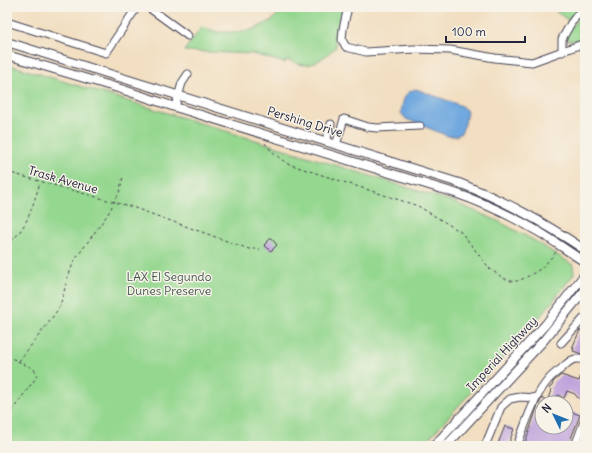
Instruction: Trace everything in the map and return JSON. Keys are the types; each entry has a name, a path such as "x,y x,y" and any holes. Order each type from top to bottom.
{"main road":[{"name":"Pershing Drive","path":"7,42 440,177 476,190 528,214 585,250"},
{"name":"Pershing Drive","path":"7,55 455,192 506,214 538,231 585,262"},
{"name":"Imperial Highway","path":"434,446 545,325 585,274"},
{"name":"Imperial Highway","path":"446,446 539,346 585,290"}],"lane":[{"path":"7,22 106,53 137,7"},
{"path":"148,7 188,36"},
{"path":"348,7 342,40 346,47 366,52 413,49 450,50 495,58 532,62 585,43"},
{"path":"562,52 562,39 571,23 583,7"},
{"path":"175,107 182,84 188,74"},
{"path":"336,145 344,119 368,127 377,128 420,126"},
{"path":"326,141 332,124"},
{"path":"561,343 585,317"},
{"path":"538,395 544,384 572,359 578,358 585,360"},
{"path":"485,446 501,407 510,399 520,397 534,398"},
{"path":"517,446 534,403"},
{"path":"575,446 585,420"}],"path":[{"path":"265,143 279,158 288,164 418,206 461,232 490,269 503,278 511,281 517,281 525,278 542,268 548,263 561,246"},
{"name":"Trask Avenue","path":"7,172 132,207 249,249 260,249"},
{"path":"19,361 60,306 74,261 108,214 114,203 123,177"},
{"path":"7,244 17,236 27,221 40,182"},
{"path":"7,356 34,369 37,374 36,378 7,418"}],"green space":[{"path":"285,7 343,7 335,37 336,47 326,56 309,65 286,60 285,63 253,54 184,51 202,27 218,32 252,30 271,21"},
{"path":"550,7 579,7 569,21"},
{"path":"585,9 585,38 569,40 564,37"},
{"name":"LAX El Segundo Dunes Preserve","path":"7,64 454,202 498,221 535,241 573,265 574,274 545,311 422,446 7,446"}],"water":[{"path":"416,89 462,106 467,111 465,124 461,133 456,136 448,136 406,119 401,113 403,101 410,91"}],"building":[{"path":"271,238 277,245 271,251 264,245"},
{"path":"580,330 585,332 585,352 583,351 582,354 573,351 574,348 572,348"},
{"path":"584,365 585,402 580,400 581,399 575,394 567,391 565,395 549,395 551,390 549,388 561,375 579,381"},
{"path":"574,413 580,415 574,430"},
{"path":"534,417 534,435 572,435 568,446 524,446"},
{"path":"505,426 514,429 508,446 497,446"}]}
